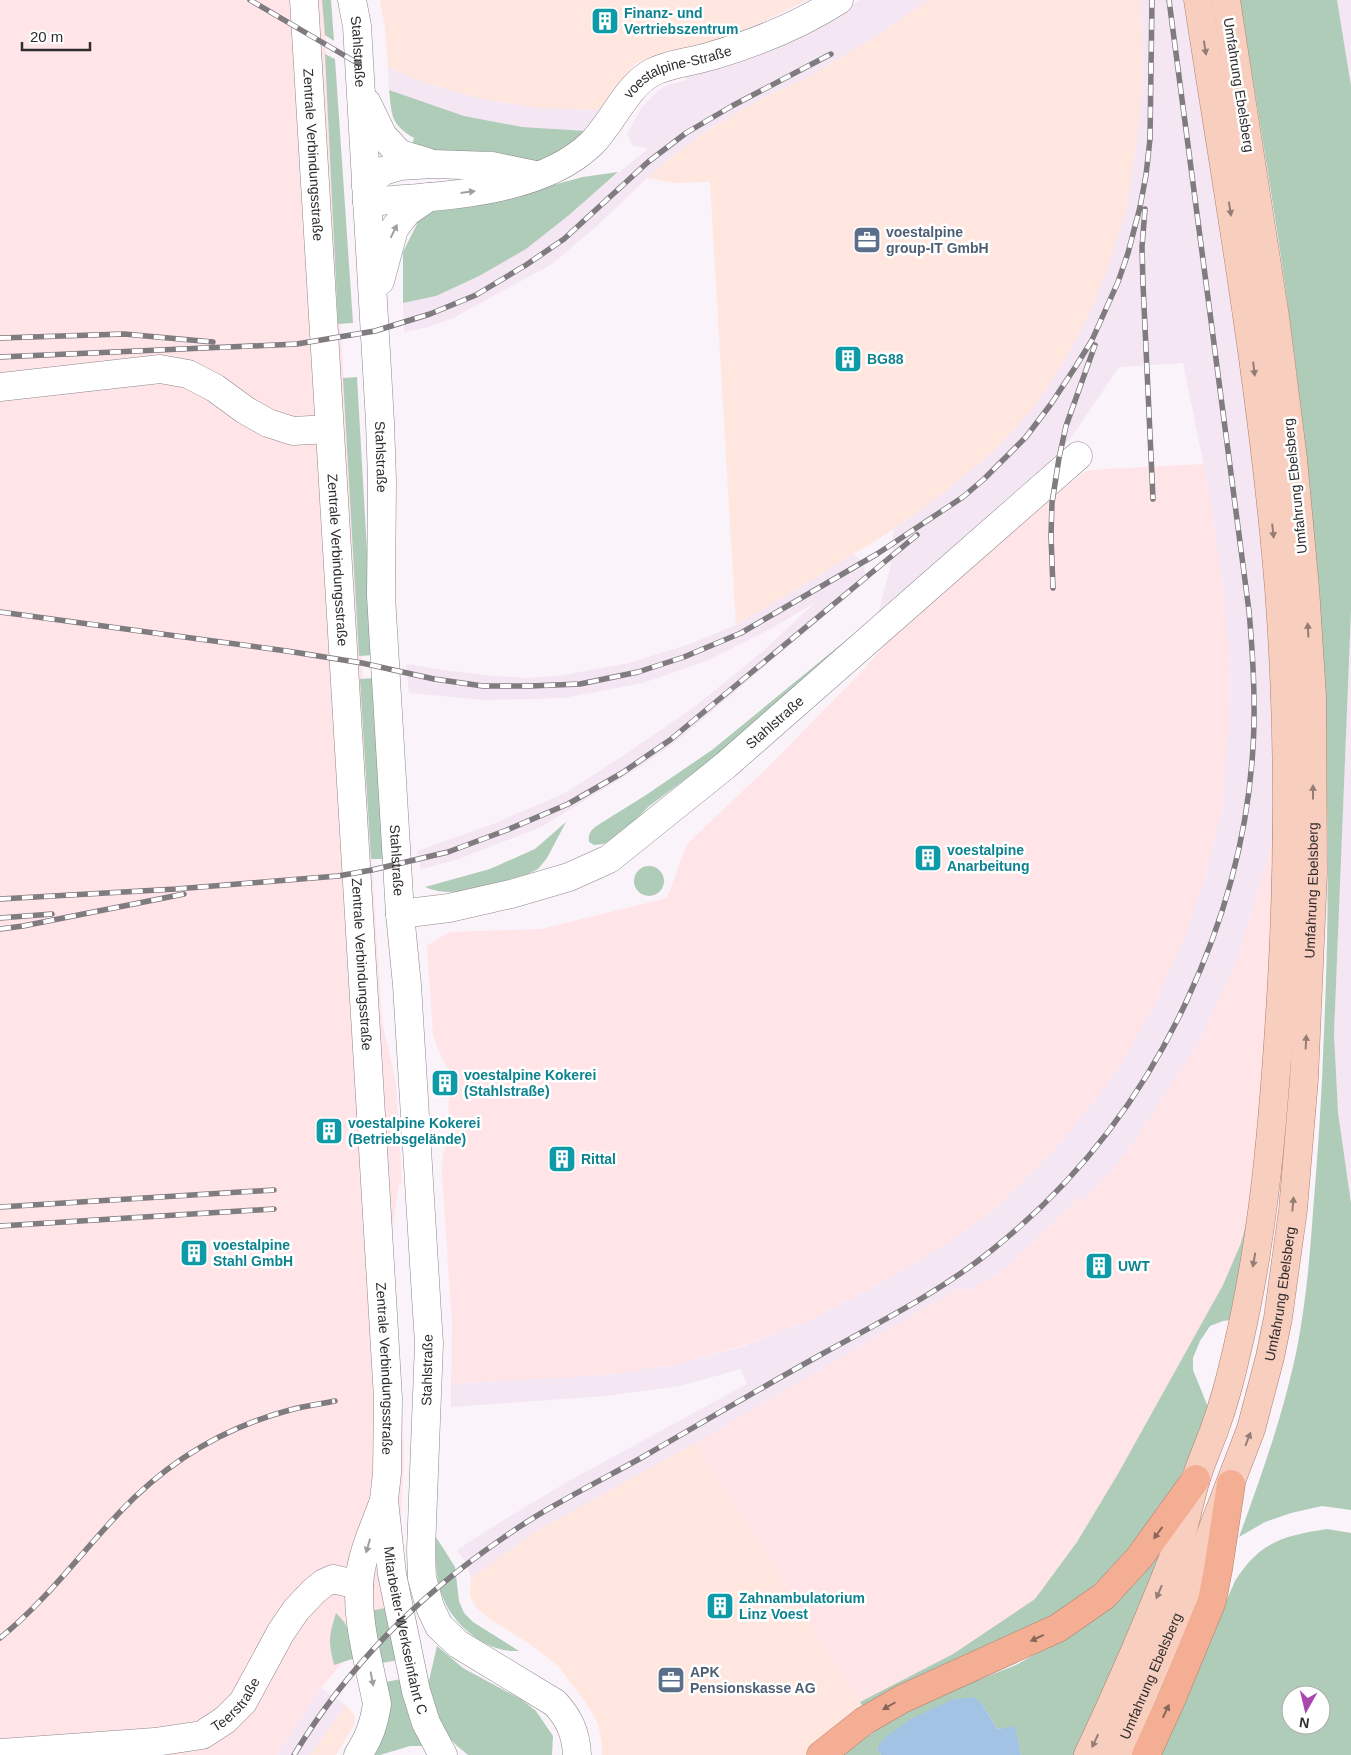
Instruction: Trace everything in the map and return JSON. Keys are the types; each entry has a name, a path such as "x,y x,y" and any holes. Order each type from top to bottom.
{"highway":[{"path":"821,1755 864,1721 902,1699 1058,1628 1104,1596 1140,1558 1196,1479"},
{"path":"1146,1755 1212,1601 1231,1484"}],"main road":[{"name":"Umfahrung Ebelsberg","path":"1088,1755 1115,1698 1178,1546 1196,1479 1230,1379 1249,1293 1263,1210 1276,1084 1282,989 1286,877 1284,688 1279,590 1268,476 1248,317 1198,0"},
{"name":"Umfahrung Ebelsberg","path":"1117,1755 1198,1566 1251,1429 1270,1357 1286,1270 1304,1079 1314,873 1312,696 1305,588 1293,459 1274,307 1226,0"}],"street":[{"name":"Zentrale Verbindungsstraße","path":"304,0 388,1398 384,1500"},
{"name":"Stahlstraße","path":"352,0 356,26 374,312 382,481 381,596 428,1343 421,1550 422,1578 430,1607 439,1626 458,1644 555,1702 566,1714 572,1727 577,1741 577,1755"},
{"name":"voestalpine-Straße","path":"367,194 429,197 493,189 538,176 567,163 592,144 637,85 650,74 663,68 710,57 770,36 825,10 839,0"},
{"path":"360,90 383,136 400,154 433,164"},
{"path":"367,194 383,171 400,166 433,164 492,166 538,176"},
{"name":"voestalpine-Straße","path":"374,312 387,250 394,228 407,212 429,197"},
{"path":"0,387 160,369 188,374 215,388 268,424 293,431 329,429"},
{"name":"Stahlstraße","path":"400,914 449,908 511,894 569,877 609,859 726,765 1078,456"},
{"path":"358,1755 369,1738 375,1720 377,1704 359,1603 360,1573 369,1540 384,1500"},
{"name":"Mitarbeiter-Werkseinfahrt C","path":"384,1500 392,1574 416,1691 426,1723 443,1755"},
{"name":"Teerstraße","path":"0,1753 155,1742 202,1735 226,1720 243,1702 281,1632 296,1610 314,1591 324,1583 333,1580 360,1586"},
{"path":"418,1755 427,1755"}],"shaded area":[{"path":"0,0 324,0 341,337 362,663 372,870 382,1021 396,1083 402,1182 399,1185 392,1232 402,1397 404,1461 400,1534 404,1589 321,1688 277,1755 0,1755"},
{"path":"380,0 807,0 765,21 708,43 661,54 636,63 599,110 539,108 481,99 425,83 388,67 385,27"},
{"path":"860,0 928,0 880,34 807,78 770,94 709,129 676,153 599,224 552,264 453,318 429,327 404,332 403,303 436,296 526,249 649,148 633,146 627,134 642,107 659,90 668,85 686,80 687,74 832,18"},
{"path":"928,0 1141,0 1143,78 1137,141 1126,211 1108,268 1092,308 1065,360 1034,407 996,449 945,492 894,529 736,625 710,182 675,183 647,178 676,153 709,129 770,94 807,78 880,34"},
{"path":"1141,0 1186,0 1221,245 1239,355 1255,479 1267,604 1273,722 1272,843 1237,960 1198,1044 1127,1152 1084,1200 1081,1196 1004,1269 967,1291 959,1288 695,1443 533,1533 471,1578 466,1562 457,1550 569,1481 747,1384 741,1369 680,1386 605,1396 451,1407 451,1384 607,1375 680,1364 741,1347 808,1321 885,1281 945,1245 993,1211 1045,1160 1083,1116 1118,1069 1155,1004 1184,939 1205,878 1222,810 1229,723 1230,667 1225,602 1210,496 1183,363 1119,367 1073,435 1035,478 878,614 890,569 894,529 945,492 996,449 1034,407 1065,360 1092,308 1108,267 1126,211 1137,141 1143,78"},
{"path":"1336,0 1351,0 1351,100"},
{"path":"388,67 425,83 481,99 539,108 599,110 586,131 522,127 464,116 389,90"},
{"path":"1204,464 1225,602 1230,667 1229,723 1222,810 1205,878 1184,939 1155,1004 1118,1069 1083,1116 1045,1160 993,1211 945,1245 885,1281 808,1321 741,1346 680,1364 607,1375 451,1384 452,1326 442,1173 443,1155 448,1137 449,1087 448,1069 439,1052 433,1034 427,946 449,932 542,929 667,898 687,844 768,767 863,670 897,631 1046,501 1086,471"},
{"path":"853,554 862,561 867,580 673,744 635,770 541,827 459,859 421,869 417,851 493,824 565,793 623,756 697,705 763,651 816,602 772,628 706,661 643,683 563,698 484,700 409,693 406,664 494,676 528,678 558,676 629,663 690,644 736,625"},
{"path":"1351,611 1351,1203 1338,1112 1334,1034"},
{"path":"1272,843 1271,986 1254,1194 1241,1243 1223,1285 1119,1472 1077,1542 1035,1600 953,1654 860,1702 695,1443 959,1288 967,1291 1004,1269 1081,1196 1084,1200 1127,1152 1198,1044 1237,960"},
{"path":"695,1443 865,1710 809,1755 602,1755 598,1724 590,1709 559,1667 530,1644 487,1617 476,1607 470,1596 471,1578 533,1533"},
{"path":"321,1688 346,1705 310,1755 277,1755"},
{"path":"346,1705 355,1716 354,1725 336,1755 310,1755"}],"green space":[{"path":"322,0 331,0 334,41 325,35"},
{"path":"1240,0 1337,0 1351,86 1351,611 1334,1034 1338,1112 1351,1203 1351,1510 1322,1506 1291,1513 1265,1522 1239,1537 1280,1417 1293,1368 1303,1311 1311,1245 1321,1100 1328,872 1327,792 1320,633 1299,394 1272,197"},
{"path":"325,54 335,59 353,323 338,324"},
{"path":"389,90 464,116 522,127 586,131 559,152 543,161 524,162 491,151 462,154 411,148 414,138 396,123 392,112"},
{"path":"618,172 569,215 526,249 479,276 436,296 403,303 403,252 417,224 415,219 423,211 534,190 583,177"},
{"path":"357,377 373,655 359,656 343,378"},
{"path":"878,614 716,756 648,807 619,837 603,844 594,845 589,842 592,830 712,750"},
{"path":"375,678 386,859 371,859 360,679"},
{"path":"566,822 547,858 538,869 528,874 463,891 437,891 425,887 490,869 535,849"},
{"path":"649,866 660,870 664,881 660,892 649,896 638,892 634,881 638,870"},
{"path":"1254,1194 1231,1320 1210,1326 1200,1341 1193,1358 1193,1370 1208,1407 1204,1423 1189,1459 1166,1505 1101,1584 1059,1618 865,1710 860,1702 953,1654 1035,1599 1077,1542 1119,1472 1223,1285 1241,1243"},
{"path":"1182,1511 1076,1755 1021,1755 1015,1727 997,1729 983,1705 877,1749 881,1755 841,1755 892,1719 945,1693 1016,1665 1076,1631"},
{"path":"1327,1529 1351,1533 1351,1755 1158,1755 1235,1581 1244,1568 1263,1549 1285,1538"},
{"path":"436,1537 455,1567 459,1601 464,1613 473,1622 519,1651 496,1648 485,1643 463,1627 453,1616 441,1593 438,1580"},
{"path":"391,1607 403,1659 377,1664 364,1612"},
{"path":"336,1613 347,1628 358,1657 334,1665 330,1639"},
{"path":"437,1646 463,1668 522,1700 536,1711 553,1736 552,1755 468,1755 456,1745 444,1732 428,1685"},
{"path":"406,1678 428,1746 410,1746 380,1755 373,1755 386,1682"}],"water":[{"path":"974,1697 983,1705 997,1729 1015,1726 1021,1755 881,1755 877,1749 884,1738 909,1720 951,1700"}],"railway":[{"path":"250,0 359,64"},
{"path":"0,612 287,651 362,663 434,679 483,686 580,684 638,672 684,657 741,633 877,554 963,497 1026,437 1076,366 1092,340 1118,282 1140,207 1150,139 1152,0"},
{"path":"294,1755 337,1692 386,1635 442,1584 472,1561 519,1527 553,1506 909,1306 972,1265 1023,1224 1079,1167 1128,1105 1169,1036 1187,1000 1223,908 1240,845 1250,780 1254,713 1249,611 1169,0"},
{"path":"0,357 297,344 375,331 430,314 476,295 526,265 564,239 648,162 686,133 732,106 831,54"},
{"path":"1145,209 1142,247 1143,284 1153,499"},
{"path":"0,338 124,334 213,342"},
{"path":"1053,588 1052,503 1059,458 1066,426 1095,345"},
{"path":"0,899 176,889 338,876 448,852 507,830 568,804 622,773 670,740 917,535"},
{"path":"0,929 184,894"},
{"path":"0,918 52,914"},
{"path":"0,1207 274,1190"},
{"path":"0,1226 274,1209"},
{"path":"0,1638 32,1609 138,1494 177,1462 220,1437 266,1417 335,1401"}],"place":[{"name":"Finanz- und Vertriebszentrum","path":"605,21"},
{"name":"voestalpine group-IT GmbH","path":"867,240"},
{"name":"BG88","path":"848,359"},
{"name":"voestalpine Anarbeitung","path":"928,858"},
{"name":"voestalpine Kokerei (Stahlstraße)","path":"445,1083"},
{"name":"voestalpine Kokerei (Betriebsgelände)","path":"329,1131"},
{"name":"Rittal","path":"562,1159"},
{"name":"voestalpine Stahl GmbH","path":"194,1253"},
{"name":"UWT","path":"1099,1266"},
{"name":"Zahnambulatorium Linz Voest","path":"720,1606"},
{"name":"APK Pensionskasse AG","path":"671,1680"}]}
